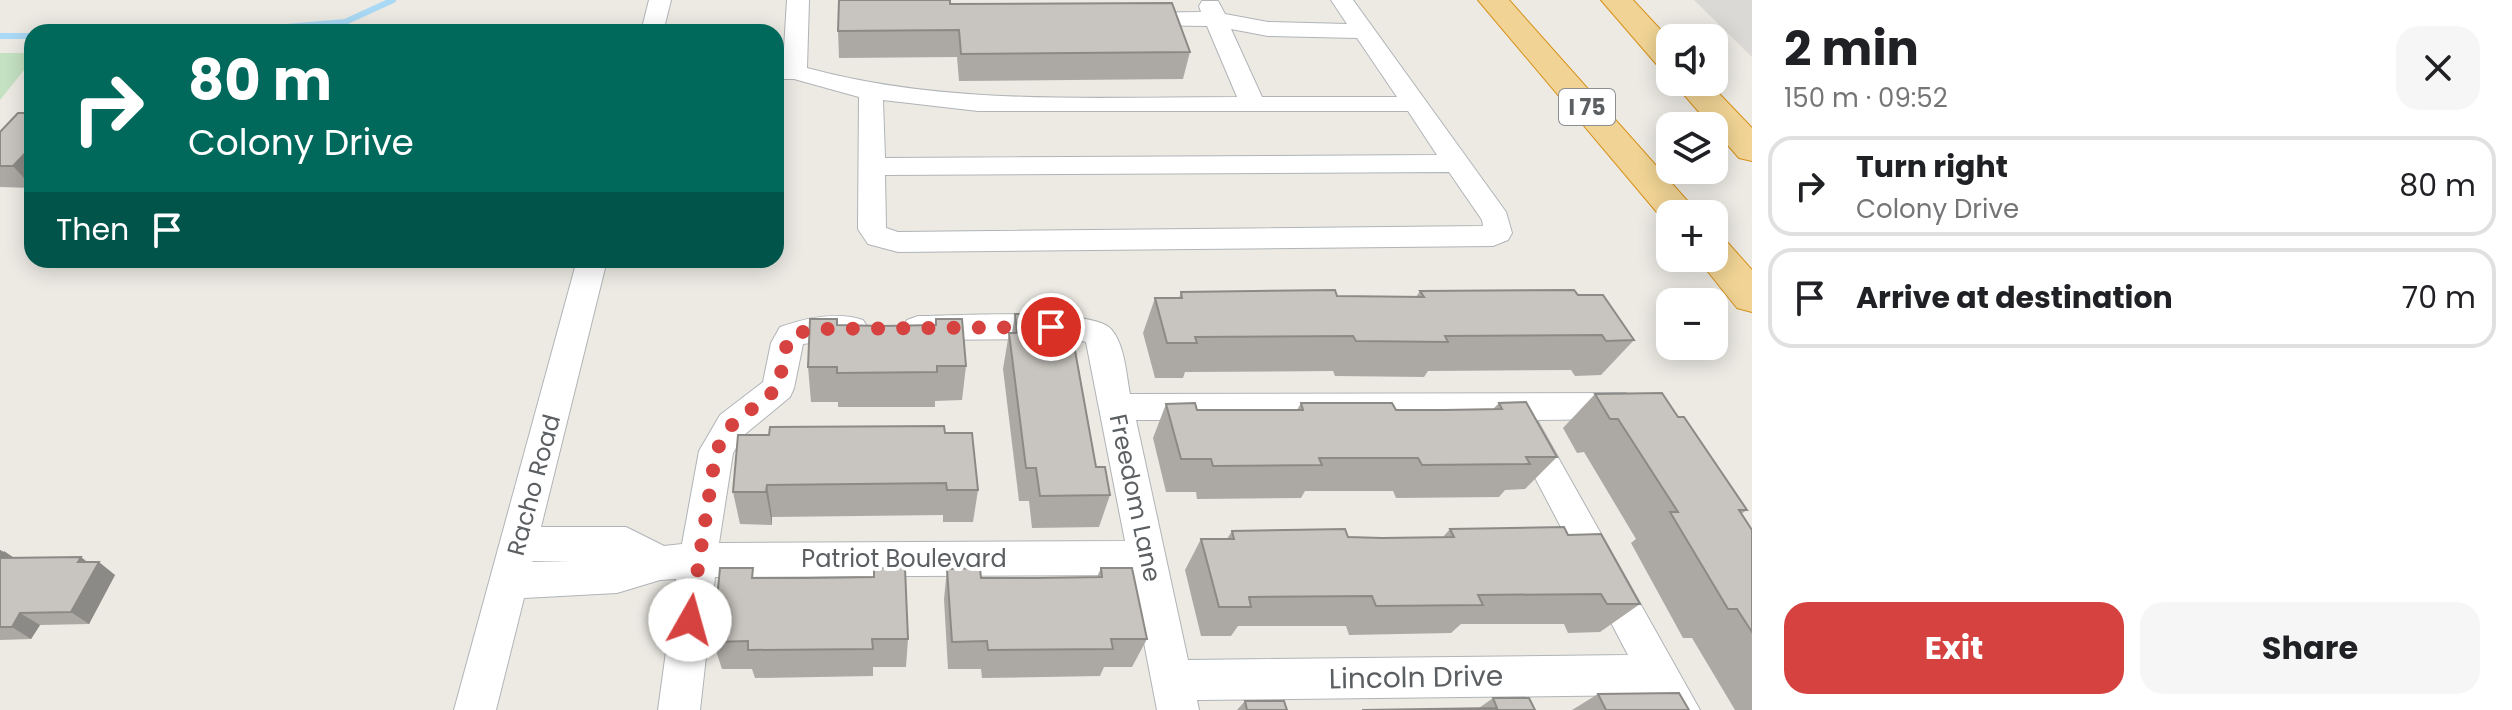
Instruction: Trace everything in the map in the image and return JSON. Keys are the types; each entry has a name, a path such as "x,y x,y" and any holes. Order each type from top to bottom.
{"highway":[{"name":"I 75","path":"1493,0 1668,200"},
{"path":"1616,0 1656,44"},
{"path":"1703,96 1752,150"},
{"path":"1728,269 1752,297"}],"street":[{"path":"654,24 660,0"},
{"path":"798,0 786,72 871,91 978,104 1415,104"},
{"path":"871,91 872,229 878,237 898,242 1493,236 1498,233 1496,219 1342,0"},
{"path":"1108,18 1212,10 1268,29 1363,31"},
{"path":"1212,10 1253,104"},
{"path":"871,167 1456,163"},
{"name":"Racho Road","path":"475,710 590,268"},
{"name":"Freedom Lane","path":"698,560 716,451 732,425 778,388 788,339 796,332 814,329 1074,327 1097,334 1103,342 1175,695"},
{"path":"1514,406 1670,693"},
{"path":"1116,407 1641,406"},
{"path":"518,544 626,544 660,563"},
{"name":"Patriot Boulevard","path":"509,581 617,576 660,563 698,560 1147,558"},
{"path":"679,710 698,560"},
{"name":"Lincoln Drive","path":"1175,695 1670,693"}],"shaded area":[{"path":"1694,0 1752,0 1752,57 1728,33 1728,24 1718,24"}],"green space":[{"path":"0,53 24,53 24,70 0,100"}],"building":[{"path":"839,0 950,0 950,4 1172,3 1190,52 961,54 959,30 838,31"},
{"path":"18,113 24,113 24,154 13,166 0,166 0,132"},
{"path":"1335,290 1337,296 1424,297 1420,291 1574,290 1578,295 1603,295 1634,340 1606,341 1602,335 1445,336 1448,342 1356,341 1353,336 1195,337 1197,343 1167,343 1155,298 1182,298 1181,292"},
{"path":"1015,314 1075,314 1079,334 1072,334 1096,467 1105,467 1110,495 1040,496 1036,468 1026,468 1009,333 1017,333"},
{"path":"810,319 837,319 837,325 882,326 936,325 936,319 962,319 966,366 937,366 937,372 837,373 837,367 808,367"},
{"path":"1662,393 1678,417 1684,417 1747,510 1739,510 1752,530 1752,632 1737,609 1728,609 1670,512 1678,512 1618,419 1610,419 1595,394"},
{"path":"1526,402 1557,457 1526,457 1530,464 1422,465 1418,458 1319,458 1322,465 1213,466 1211,459 1181,459 1166,404 1195,403 1197,410 1303,410 1301,403 1392,403 1396,410 1444,410 1502,409 1499,403"},
{"path":"944,426 945,433 972,433 978,490 947,490 946,483 767,485 766,492 733,492 738,435 769,435 770,427"},
{"path":"1564,527 1568,535 1601,534 1640,604 1607,604 1601,594 1478,595 1483,605 1376,606 1372,596 1249,597 1251,607 1219,607 1201,539 1234,539 1232,531 1345,529 1348,537 1382,538 1454,537 1450,529"},
{"path":"81,557 78,562 99,562 71,612 20,613 12,627 0,627 0,558"},
{"path":"720,568 753,568 752,578 807,578 874,577 874,568 905,568 908,639 872,639 873,649 748,650 748,641 713,642"},
{"path":"980,568 981,578 1036,578 1102,577 1101,568 1132,568 1147,639 1111,639 1113,649 988,650 987,641 952,642 947,569"},
{"path":"1679,693 1689,710 1606,710 1598,694"},
{"path":"1493,698 1529,698 1535,710 1362,710 1497,708"},
{"path":"1245,701 1284,701 1287,710 1247,710"}],"waterway":[{"path":"322,24 345,22 393,0"},
{"path":"0,36 24,36"}],"route":[{"path":"690,620 716,451 732,425 778,388 791,335 814,329 1051,327"}]}
